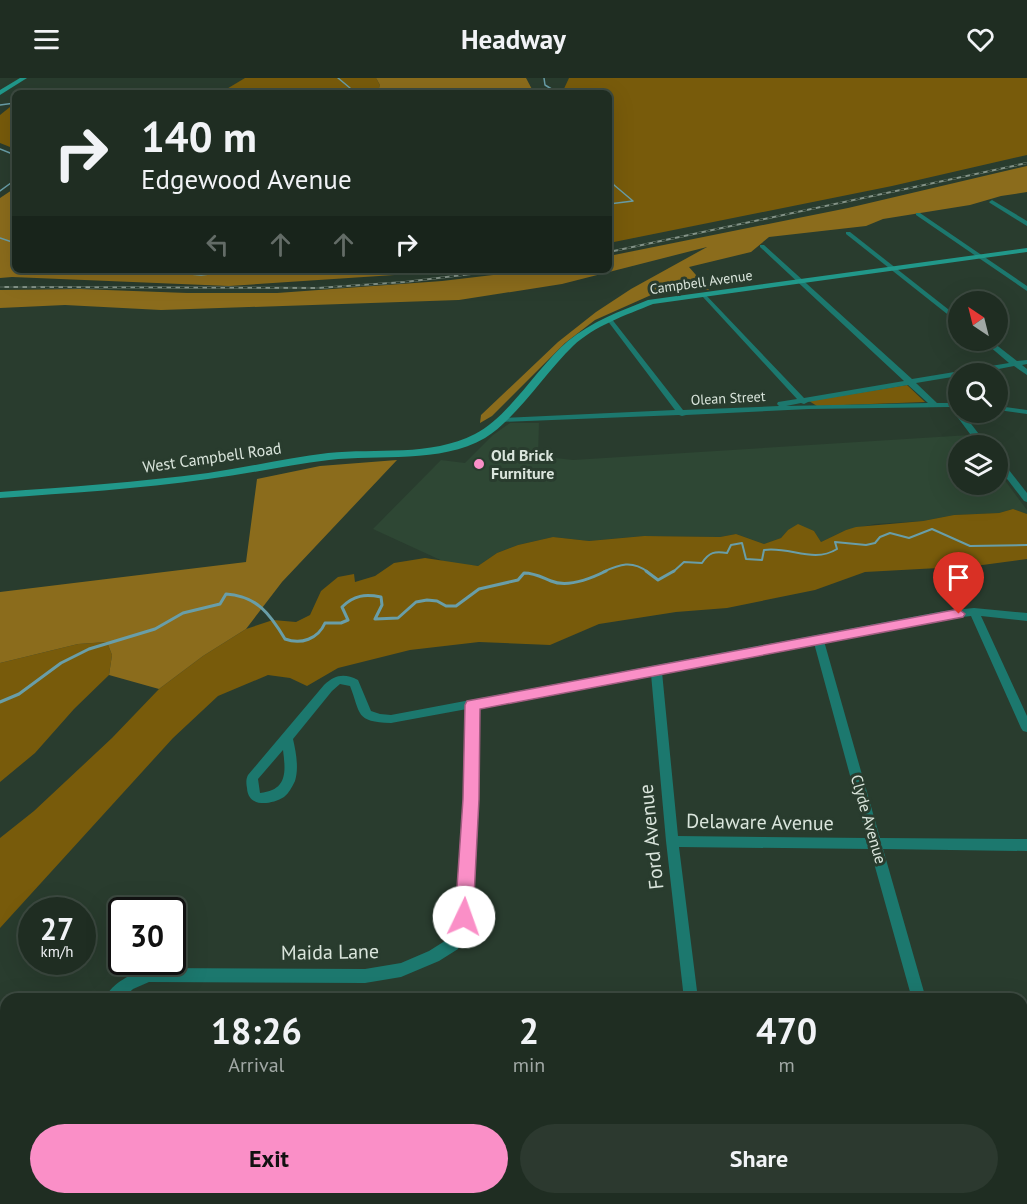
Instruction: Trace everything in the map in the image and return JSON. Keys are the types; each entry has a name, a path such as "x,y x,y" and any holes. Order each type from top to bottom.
{"street":[{"path":"0,93 24,78"},
{"path":"992,202 1027,224"},
{"path":"918,214 1027,289"},
{"path":"848,233 948,312"},
{"path":"762,246 935,405"},
{"name":"Campbell Avenue","path":"429,452 465,443 482,435 500,420 571,343 609,319 651,302 1027,250"},
{"path":"704,295 809,407"},
{"path":"609,319 682,414"},
{"path":"999,351 1027,373"},
{"path":"739,412 802,399 1027,362"},
{"name":"Olean Street","path":"500,420 739,412 809,407 948,405"},
{"path":"1008,409 1027,412"},
{"name":"West Campbell Road","path":"0,495 138,485 365,453 429,452"},
{"path":"1008,475 1027,499"},
{"path":"974,612 1027,728"},
{"path":"287,738 292,762 290,778 283,792 272,798 257,798 253,793 252,778 337,680 348,680 354,683 361,711 368,716 391,719 656,671 944,615 974,612 1027,617"},
{"name":"Clyde Avenue","path":"818,640 917,993"},
{"name":"Ford Avenue","path":"656,671 672,840 691,993"},
{"name":"Maida Lane","path":"118,993 128,984 148,975 365,975 401,970 434,956 453,944 464,917 471,799 472,705"},
{"name":"Delaware Avenue","path":"672,840 1027,845"}],"shaded area":[{"path":"245,78 376,78 380,85 378,90 225,90"},
{"path":"376,78 526,78 532,90 378,90 380,85"},
{"path":"569,78 1027,78 1027,155 892,186 612,242 612,90 563,90"},
{"path":"12,107 12,148 0,143 0,115"},
{"path":"1027,166 1027,192 1001,196 970,205 883,219 866,226 769,237 751,252 689,267 709,290 678,283 595,320 565,343 492,416 480,423 481,415 558,342 596,312 631,289 707,247 612,271 612,255 848,208"},
{"path":"12,190 12,273 425,273 229,286 0,278 0,198"},
{"path":"510,273 605,273 562,284 459,300 161,310 65,305 0,308 0,290 80,289 187,293 277,293 442,281"},
{"path":"907,385 925,402 817,406 809,401"},
{"path":"510,423 539,423 538,456 573,460 948,436 948,495 1008,495 1008,484 1027,510 1027,514 1013,509 999,513 954,515 923,521 875,524 846,530 821,542 814,531 788,530 781,538 764,544 736,534 720,537 644,536 589,541 553,537 518,545 497,553 478,566 447,563 373,529 441,460 465,463 493,435"},
{"path":"397,460 282,582 246,629 203,656 159,689 109,675 112,655 107,642 78,644 0,663 0,592 246,562 257,479 320,466"},
{"path":"1013,509 1027,514 1027,559 975,566 865,572 815,590 727,608 676,612 599,624 550,645 479,642 410,650 338,668 307,686 290,678 268,675 218,696 173,738 28,897 18,897 18,908 0,928 0,838 34,811 112,738 159,689 203,656 246,629 273,620 296,622 310,615 321,591 338,577 354,574 355,582 375,576 394,563 425,558 478,566 497,553 518,545 553,537 589,541 644,536 720,537 736,534 764,544 781,538 798,524 814,531 821,542 856,527 923,521 954,515 999,513"},
{"path":"107,642 112,655 109,675 74,709 35,753 0,782 0,663 78,644"}],"waterway":[{"path":"338,78 350,88 347,90"},
{"path":"544,78 545,85 553,90"},
{"path":"0,105 12,103"},
{"path":"0,149 12,154"},
{"path":"612,181 633,201 612,204"},
{"path":"0,191 12,182"},
{"path":"0,238 12,242"},
{"path":"178,273 201,275 219,273"},
{"path":"673,572 684,562 702,563 710,554 727,553 731,545 742,543 746,559 762,560 764,550 774,549 819,555 837,549 835,542 866,545 875,543 880,537 890,533 909,538 932,529 970,546 1027,545"},
{"path":"603,572 626,564 637,566 648,572"},
{"path":"0,702 19,694 61,663 89,649 155,629 183,613 220,604 226,594 246,598 262,608 285,639 303,641 318,633 325,623 341,623 348,620 342,607 360,596 381,597 382,605 375,619 398,618 416,602 427,600 437,601 446,606 456,606 479,589 518,580 524,573 535,574 565,584 586,580 606,571"},
{"path":"646,571 658,580 674,571"}],"railway":[{"path":"612,251 1027,163"},
{"path":"0,287 318,288 405,282 479,273"}],"place":[{"name":"Old Brick Furniture","path":"479,464"}],"route":[{"path":"464,917 471,799 472,705 959,614"}]}
